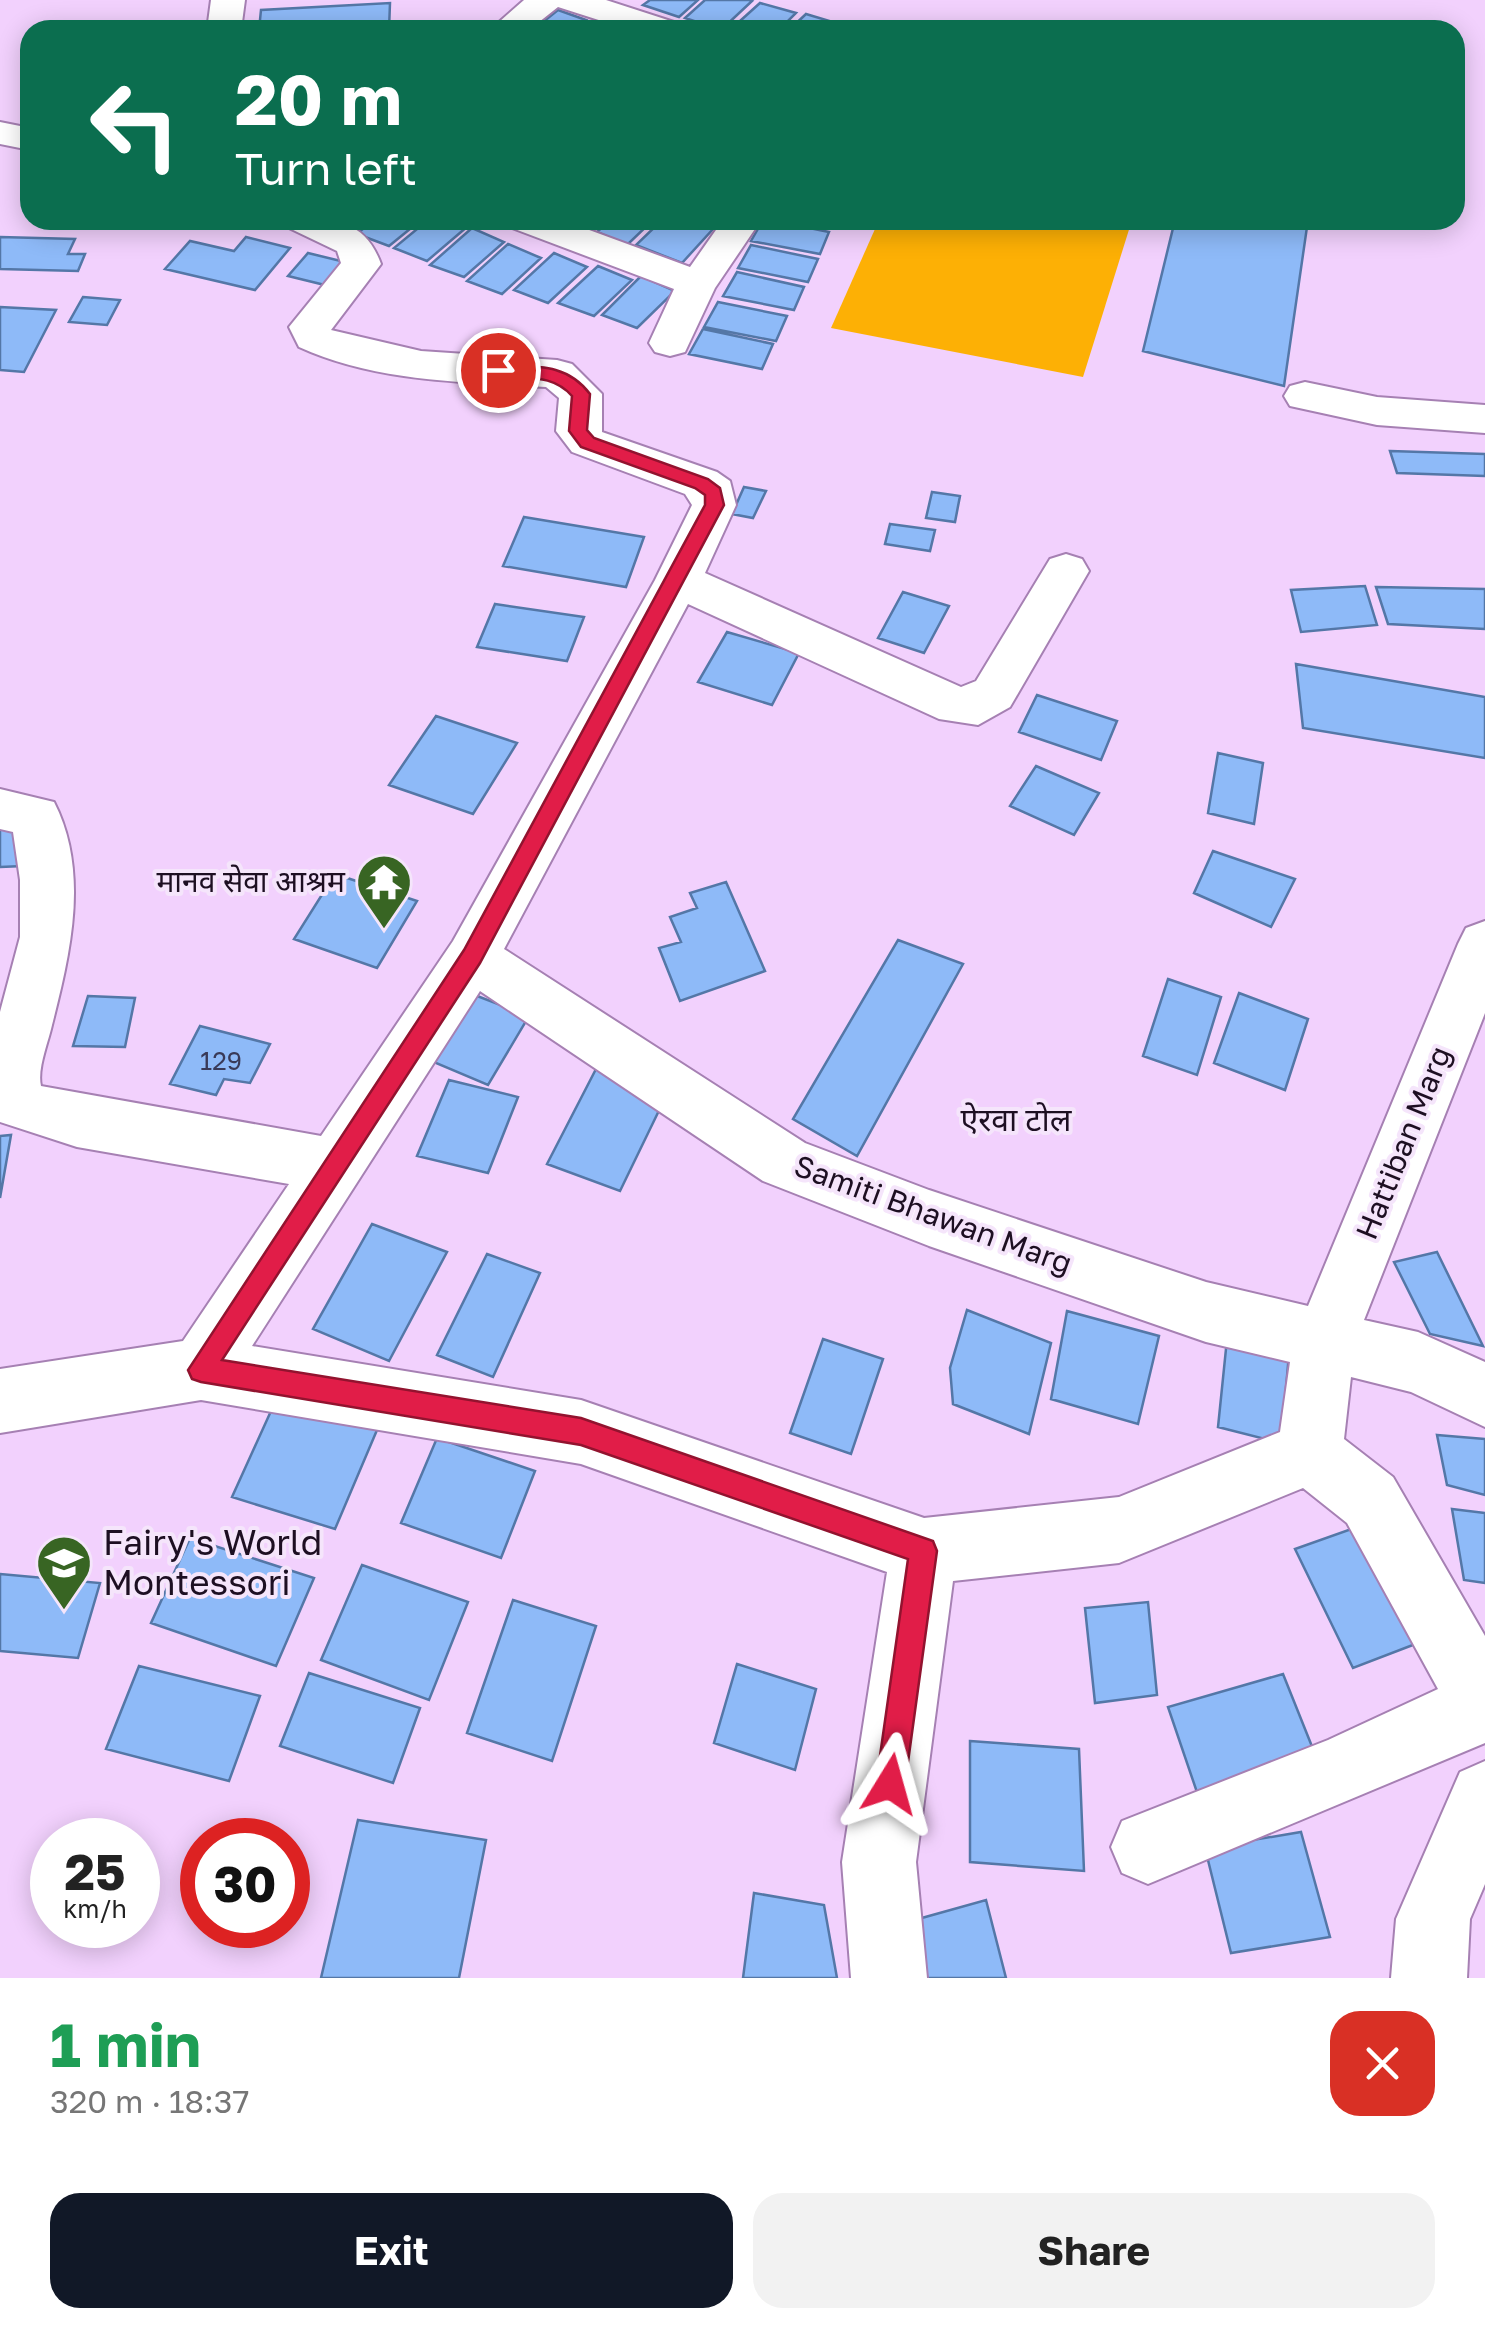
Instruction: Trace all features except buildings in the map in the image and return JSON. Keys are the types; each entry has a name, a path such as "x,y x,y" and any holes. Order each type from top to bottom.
{"street":[{"path":"520,20 546,0"},
{"path":"570,0 633,20"},
{"path":"201,1370 472,957 678,580 714,505 714,492 702,484 587,442 578,431 581,394 556,374 420,366 336,348 314,338 310,327 361,264 354,244 324,230"},
{"path":"554,230 698,281"},
{"path":"670,343 698,281 735,230"},
{"path":"1305,396 1377,411 1485,419"},
{"path":"678,580 956,706 978,706 993,694 1066,571"},
{"path":"0,809 36,817 46,880 47,937 10,1082 12,1094 23,1107 77,1121 334,1165"},
{"name":"Hattiban Marg","path":"1310,1453 1324,1343 1485,944"},
{"name":"Samiti Bhawan Marg","path":"472,957 784,1162 928,1218 1150,1293 1324,1343 1418,1362 1485,1395"},
{"path":"0,1402 201,1370 581,1432 924,1551 1119,1530 1310,1453 1370,1500 1433,1606 1484,1706 1345,1769 1148,1847"},
{"path":"889,1978 880,1862 924,1551"},
{"path":"1429,1978 1434,1919 1485,1797"}],"shaded area":[{"path":"875,230 1129,230 1083,377 831,328"}],"place":[{"name":"मानव सेवा आश्रम","path":"384,931"},
{"name":"Fairy's World Montessori","path":"64,1612"}],"district":[{"name":"ऐरवा टोल","path":"1016,1120"}],"route":[{"path":"498,370 556,374 569,381 581,394 578,431 587,442 702,484 714,492 714,505 678,580 472,957 201,1370 581,1432 924,1551 890,1784"}]}
